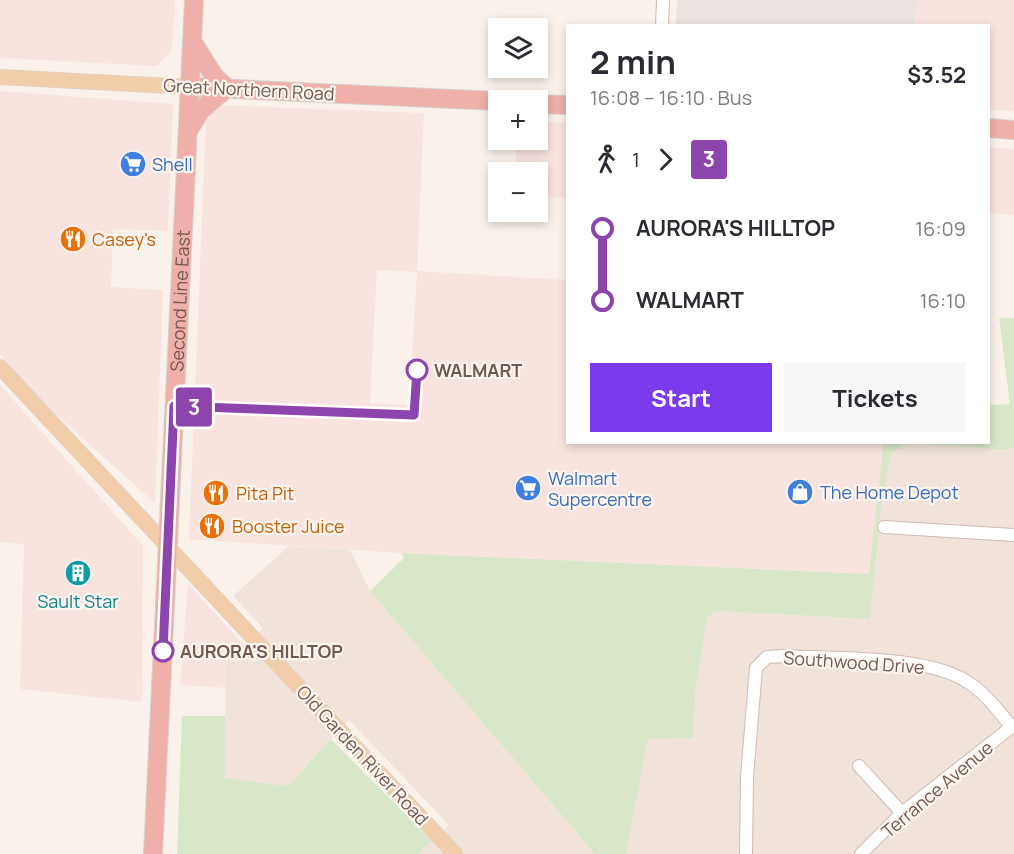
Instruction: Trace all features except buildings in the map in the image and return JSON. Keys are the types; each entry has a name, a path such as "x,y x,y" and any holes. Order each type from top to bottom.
{"highway":[{"name":"Second Line East","path":"153,854 194,0"},
{"path":"187,132 201,110 227,88 214,76 192,41"},
{"name":"Great Northern Road","path":"190,87 488,101"},
{"path":"548,104 566,105"},
{"path":"990,128 1014,130"}],"main road":[{"name":"Great Northern Road","path":"0,76 190,87"},
{"name":"Old Garden River Road","path":"0,367 455,854"}],"street":[{"path":"662,24 663,0"},
{"path":"884,527 1014,535"},
{"name":"Southwood Drive","path":"746,854 747,777 756,668 766,657 923,664 964,679 1013,726"},
{"name":"Terrance Avenue","path":"861,854 902,813 1013,726"},
{"path":"859,766 902,813"}],"shaded area":[{"path":"0,0 175,0 172,50 157,66 0,58"},
{"path":"677,0 917,0 915,24 676,24"},
{"path":"917,0 1014,0 1014,111 990,110 990,24 915,24"},
{"path":"0,91 173,104 168,231 113,229 111,287 163,290 155,503 32,393 0,354"},
{"path":"218,105 424,113 417,271 566,280 566,444 883,444 869,574 401,553 189,539 206,119","holes":["377,270 417,272 409,405 370,403"]},
{"path":"548,122 566,123 566,198 548,197 548,162 516,162 516,150 548,150"},
{"path":"990,147 1014,149 1014,215 990,213"},
{"path":"0,385 143,546 142,702 20,689 24,544 0,542"},
{"path":"906,444 1007,450 1014,448 1014,854 626,854 648,739 693,738 696,687 707,618 716,611 870,619 881,509 891,453"},
{"path":"289,546 350,550 370,591 595,854 418,854 449,825 349,720 288,786 224,778 226,664 263,628 233,596"},
{"path":"188,584 245,646 226,664 226,688 180,685"}],"green space":[{"path":"999,318 1014,318 1014,448 1007,450 922,444 990,444 990,405 1010,404"},
{"path":"883,444 906,444 891,453 881,509 870,619 716,611 707,618 696,687 693,738 648,739 626,854 595,854 370,591 404,558 401,553 869,574"},
{"path":"182,716 225,716 225,778 288,786 331,739 432,841 418,854 177,854"}],"bus line":[{"name":"3","path":"163,651 174,406 414,415 417,370"}],"place":[{"name":"Shell","path":"133,164"},
{"name":"Casey's","path":"73,239"},
{"name":"WALMART","path":"417,370"},
{"name":"Walmart Supercentre","path":"528,488"},
{"name":"The Home Depot","path":"800,492"},
{"name":"Pita Pit","path":"216,493"},
{"name":"Booster Juice","path":"212,526"},
{"name":"Sault Star","path":"78,573"},
{"name":"AURORA'S HILLTOP","path":"163,651"}]}
